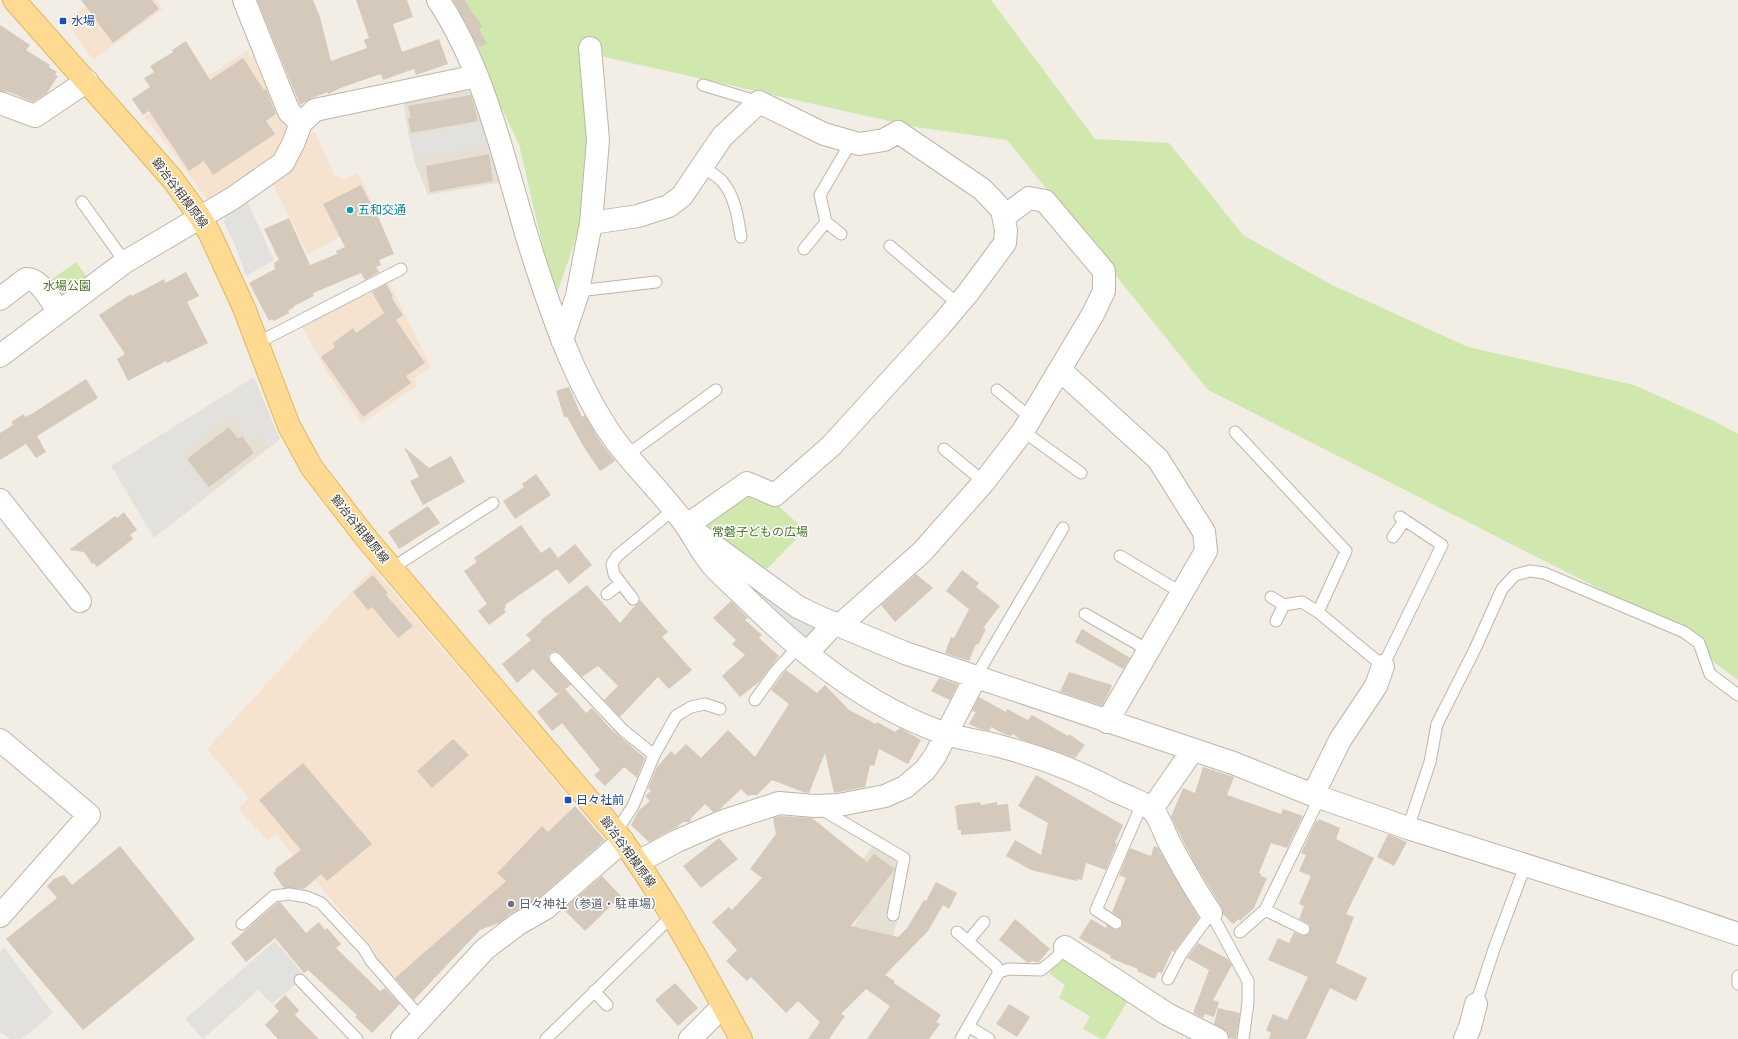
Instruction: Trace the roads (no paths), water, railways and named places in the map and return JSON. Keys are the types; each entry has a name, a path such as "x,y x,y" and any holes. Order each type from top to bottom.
{"main road":[{"name":"鍛冶谷相模原線","path":"22,2 87,81 173,180 200,217 210,234 244,308 289,426 312,468 366,538 620,837 673,915 741,1039"}],"street":[{"path":"244,0 289,112 301,123"},
{"path":"438,0 464,46 477,76 502,152 533,257 562,340 584,390 612,435 680,518 696,544 712,565 768,619 803,650 847,684 888,708 945,734 996,744 1081,773 1147,807 1193,888 1211,914"},
{"path":"562,340 578,291 591,223 598,140 590,48"},
{"path":"0,356 58,310 125,262 233,198 283,164 301,123 315,110 477,76"},
{"path":"0,103 34,116 87,81"},
{"path":"591,223 638,216 669,206 682,196 722,137 759,102 824,134 859,144 884,140 898,132 982,189 1002,210 1005,216 1005,243 941,325 831,446 775,495 747,483 680,518"},
{"path":"803,650 837,624 922,552 984,482 1027,424 1093,314 1104,291 1104,271 1046,201 1029,198 1005,216"},
{"path":"0,299 26,279 30,279 34,280 41,287 58,310"},
{"path":"1060,370 1158,458 1204,532 1206,551 1107,722"},
{"path":"0,500 80,601"},
{"path":"680,518 798,607 819,618 837,624 905,653 1192,751 1233,763 1317,796 1408,828 1661,908 1738,934"},
{"path":"1317,796 1340,740 1376,686 1383,666"},
{"path":"638,862 677,841 721,822 779,803 816,806 839,805 885,796 905,786 925,770 935,756 975,678"},
{"path":"0,740 89,815 0,916"},
{"path":"1147,807 1192,751"},
{"path":"385,1039 418,1012 485,949 518,924 546,908 620,837"},
{"path":"1064,947 1167,1014 1217,1039"},
{"path":"1465,1039 1476,1004"},
{"path":"690,1039 723,1006"},
{"path":"402,1039 418,1012"}],"lane":[{"path":"702,85 759,102"},
{"path":"841,234 826,222 820,195 851,142"},
{"path":"702,166 722,181 732,199 737,213 741,237"},
{"path":"82,202 125,262"},
{"path":"804,249 826,222"},
{"path":"890,246 958,304"},
{"path":"257,343 401,269"},
{"path":"578,291 656,282"},
{"path":"627,455 716,390"},
{"path":"997,390 1027,424 1081,473"},
{"path":"1235,432 1346,551 1318,612"},
{"path":"944,449 984,482"},
{"path":"392,568 493,503"},
{"path":"633,599 614,574 612,564 617,556 680,518"},
{"path":"1271,597 1284,605 1302,602 1318,612 1383,666 1442,544 1403,519 1393,537"},
{"path":"975,678 1063,528"},
{"path":"1120,556 1182,593"},
{"path":"1408,828 1430,762 1437,724 1475,649 1502,589 1515,575 1530,571 1544,573 1684,632 1699,643 1710,674 1738,695"},
{"path":"607,594 621,584"},
{"path":"1276,622 1284,605"},
{"path":"1085,614 1148,650"},
{"path":"755,700 772,677 803,650"},
{"path":"555,658 623,730 654,755"},
{"path":"620,837 654,755 676,716 692,707 705,704 720,709"},
{"path":"1240,932 1265,910 1317,796"},
{"path":"816,806 904,858 893,915"},
{"path":"1116,923 1096,910 1147,807"},
{"path":"1476,1004 1494,949 1525,866"},
{"path":"242,924 274,896 289,894 307,897 321,903 364,949 371,961 418,1012"},
{"path":"1265,910 1304,928"},
{"path":"1168,979 1181,954 1211,914 1248,981 1248,1002 1242,1039"},
{"path":"546,1039 673,915"},
{"path":"968,941 984,922"},
{"path":"957,932 996,966 999,972"},
{"path":"961,1039 999,972 1009,969 1041,970 1056,958 1064,947"},
{"path":"1738,976 1738,984"},
{"path":"300,980 357,1039"},
{"path":"594,991 607,1005"},
{"path":"968,1026 989,1039"}],"place":[{"name":"水場","path":"63,21"},
{"name":"五和交通","path":"350,210"},
{"name":"日々社前","path":"568,800"},
{"name":"日々神社（参道・駐車場）","path":"511,904"}],"park label":[{"name":"水場公園","path":"67,286"},
{"name":"常磐子どもの広場","path":"760,532"}]}
